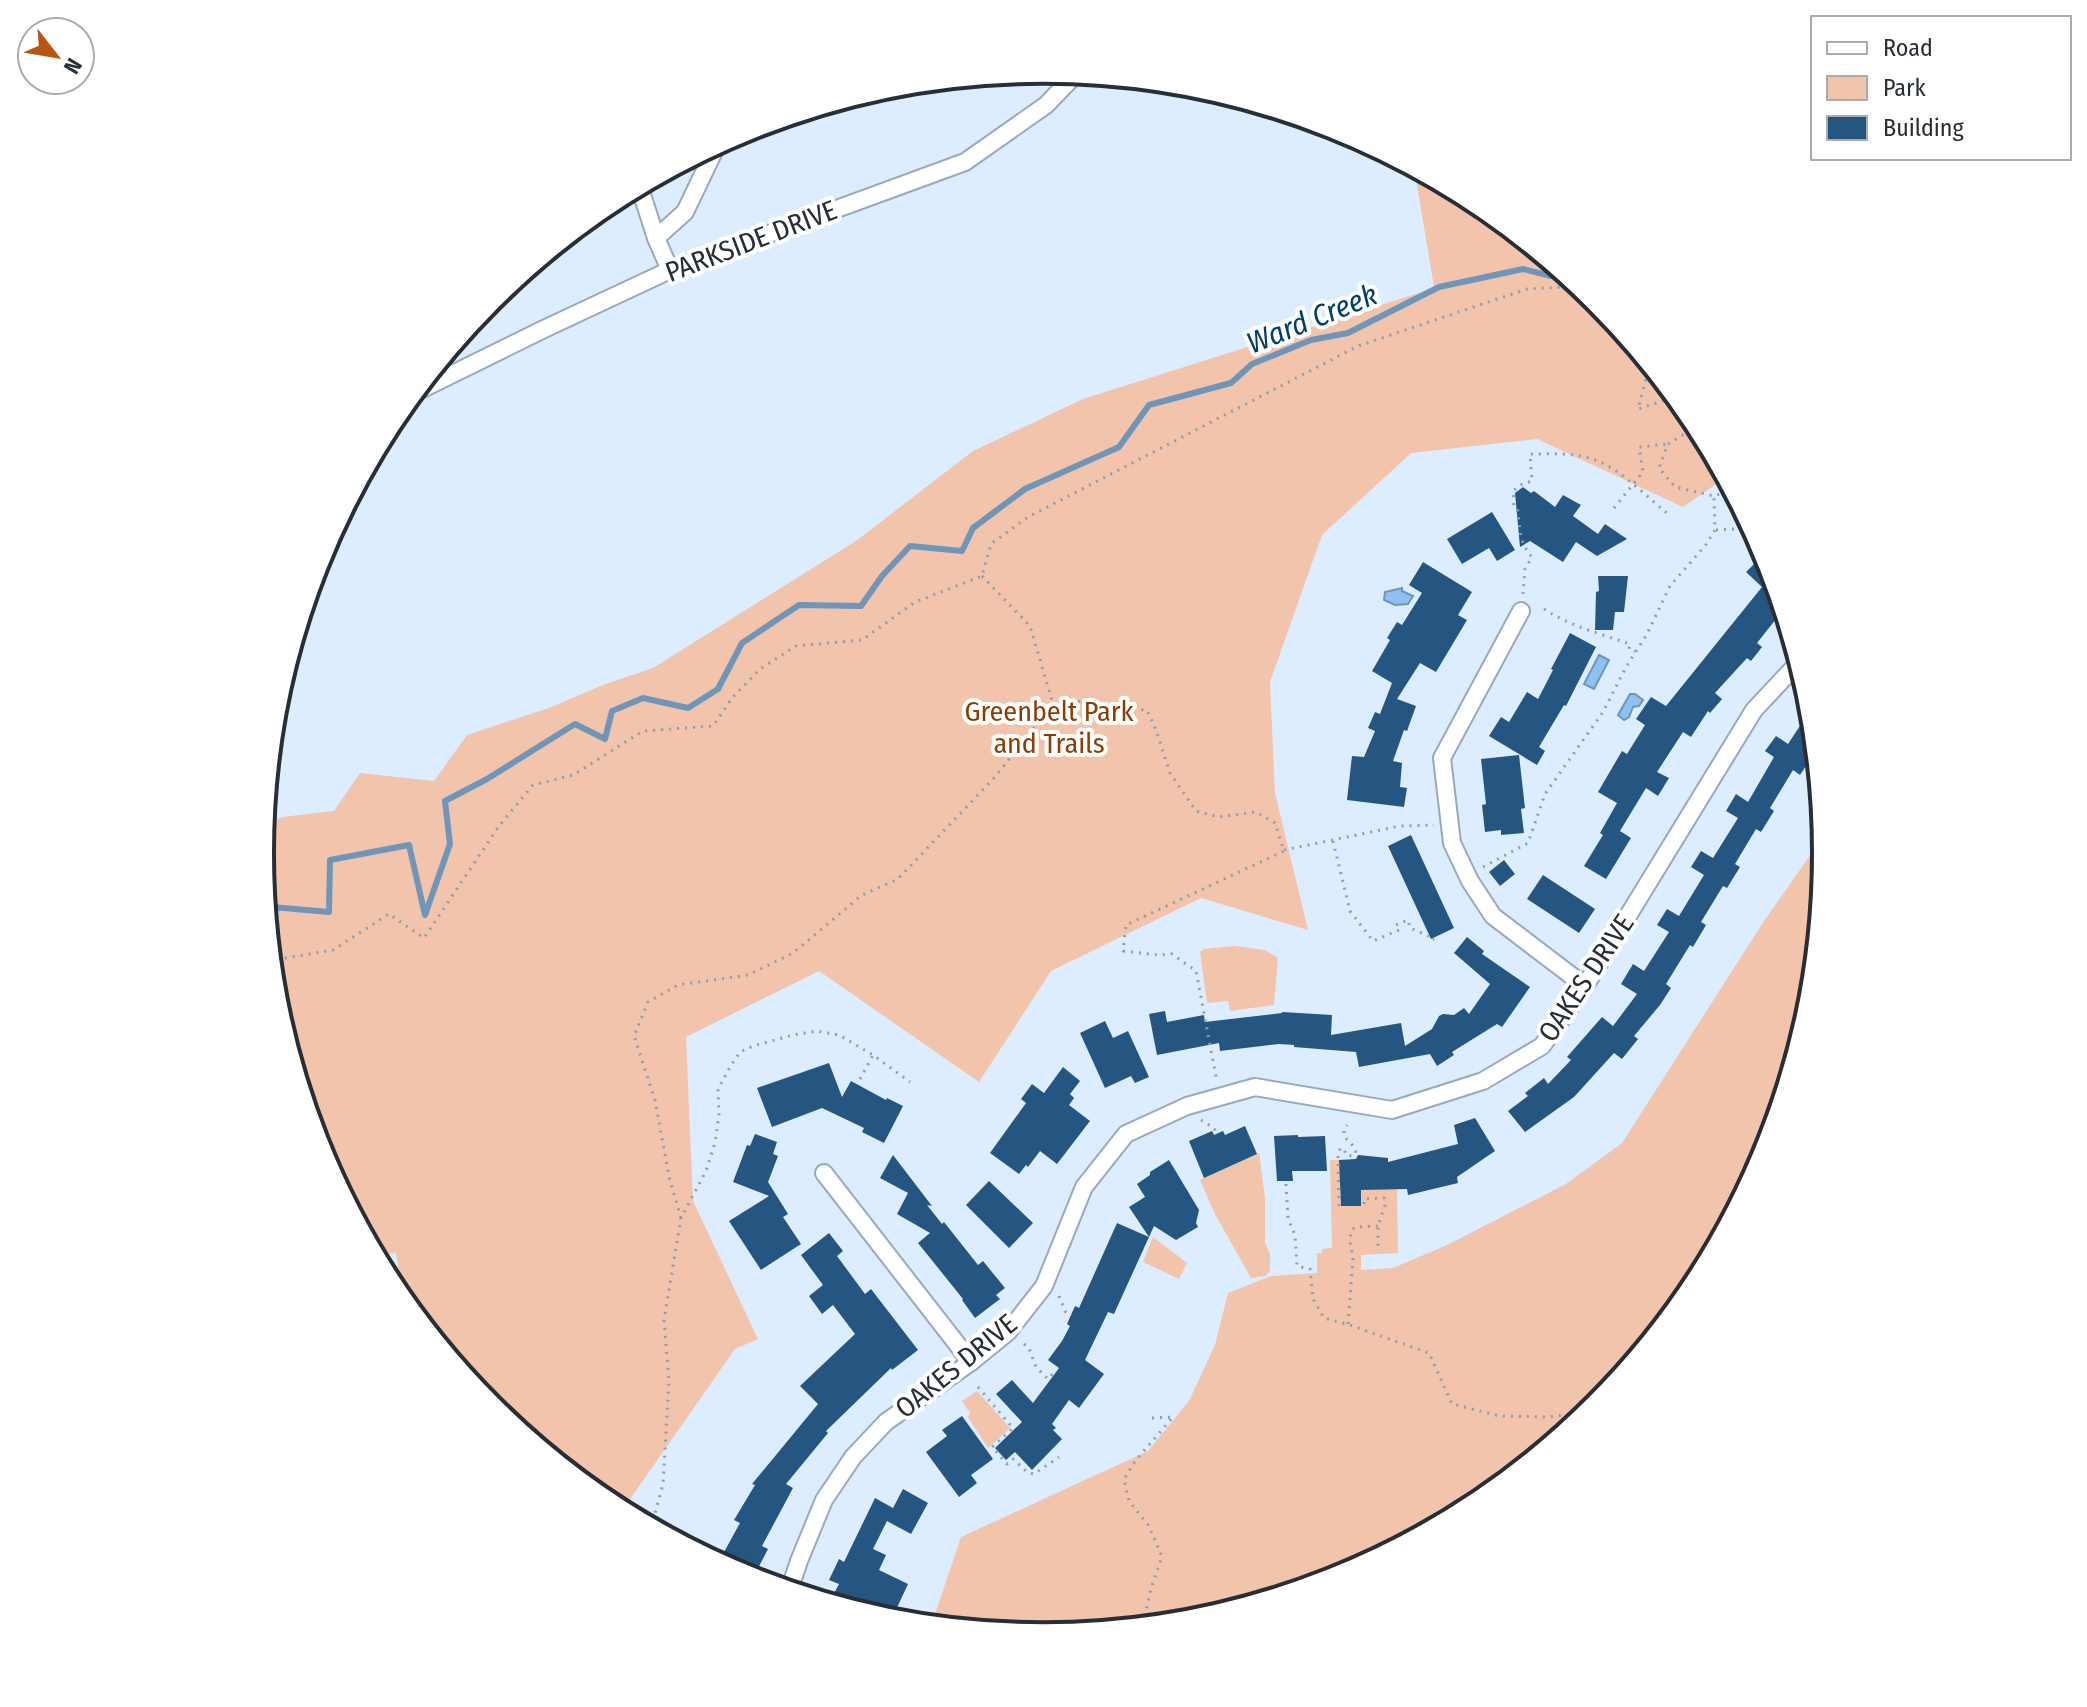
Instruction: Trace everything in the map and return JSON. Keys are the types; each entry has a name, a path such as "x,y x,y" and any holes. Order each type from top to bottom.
{"street":[{"name":"PARKSIDE DRIVE","path":"435,383 670,270 965,162 1046,105 1066,85"},
{"path":"656,238 685,212 710,160"},
{"path":"643,197 670,270"},
{"path":"1521,611 1442,758 1452,843 1467,876 1493,916 1585,986"},
{"name":"OAKES DRIVE","path":"792,1581 824,1500 853,1457 886,1422 1008,1332 1044,1286 1084,1187 1126,1134 1187,1106 1255,1087 1392,1110 1483,1081 1542,1046 1585,986 1754,710 1791,671"},
{"path":"824,1173 971,1362"}],"path":[{"path":"982,576 991,544 1028,517 1358,346 1527,289 1564,287"},
{"path":"1647,376 1638,409 1665,400"},
{"path":"1614,508 1643,472 1639,447 1668,444 1683,435 1690,436"},
{"path":"1668,444 1659,468 1675,487 1714,496 1723,493"},
{"path":"1521,611 1525,569 1532,557 1519,534 1513,491 1532,481 1530,454 1597,460 1621,475 1667,513"},
{"path":"1467,876 1528,843 1545,794 1603,712 1670,586 1715,530 1714,496"},
{"path":"1715,530 1728,531 1740,526"},
{"path":"982,576 1030,626 1053,704"},
{"path":"282,959 333,950 389,914 424,938 499,826 533,785 573,775 643,731 713,726 732,698 760,669 796,646 862,640 915,602 982,576"},
{"path":"1544,609 1630,644 1629,649 1635,652"},
{"path":"681,1218 669,1177 655,1100 634,1036 648,1002 678,985 748,975 793,953 862,895 898,879 995,777 1053,704 1089,701 1116,708 1147,710 1170,773 1196,811 1219,817 1256,812 1275,823 1284,851"},
{"path":"1220,1097 1196,971 1172,954 1123,951 1126,925 1284,851 1400,826 1450,825"},
{"path":"1333,841 1350,911 1373,941 1399,930 1396,925 1408,920 1410,928 1428,936 1430,940 1434,939"},
{"path":"654,1517 663,1484 669,1380 664,1320 681,1218 706,1171 715,1143 718,1089 740,1052 793,1035 817,1031 839,1035 910,1082"},
{"path":"860,1079 873,1055"},
{"path":"1200,1119 1216,1132"},
{"path":"1339,1206 1338,1152 1341,1148 1346,1155 1356,1153 1344,1136 1347,1125"},
{"path":"1286,1184 1288,1218 1295,1235 1297,1266 1310,1269 1313,1299 1324,1318 1429,1353 1452,1404 1500,1416 1570,1414"},
{"path":"1364,1204 1364,1199 1384,1198 1385,1205 1378,1226 1380,1248"},
{"path":"1348,1324 1353,1258 1351,1231 1355,1227 1378,1226"},
{"path":"1059,1296 1068,1318"},
{"path":"1024,1344 1029,1348 1036,1367 1048,1379 1056,1370"},
{"path":"978,1387 1013,1428 992,1447 1007,1464 1013,1459 1027,1472 1034,1474 1059,1457"},
{"path":"1003,1416 1010,1411"},
{"path":"1149,1615 1146,1611 1151,1588 1162,1557 1149,1526 1129,1501 1124,1479 1173,1417 1152,1418"}],"green space":[{"name":"Greenbelt Park and Trails","path":"1416,181 1512,243 1588,309 1654,385 1718,483 1683,507 1537,439 1411,453 1322,535 1270,682 1275,793 1308,930 1201,898 1051,971 979,1082 819,971 686,1037 693,1201 758,1339 735,1349 629,1501 616,1493 536,1432 465,1361 404,1281 399,1273 396,1253 387,1254 353,1194 315,1101 289,1004 276,904 275,821 282,817 334,811 360,773 434,781 467,735 653,668 856,541 973,451 1083,399 1441,286 1434,287"},
{"path":"1813,851 1806,954 1787,1053 1772,1101 1734,1194 1710,1238 1654,1322 1588,1398 1551,1432 1471,1493 1384,1544 1291,1582 1243,1597 1194,1608 1094,1621 993,1621 935,1615 961,1537 1148,1451 1189,1401 1215,1345 1228,1293 1271,1276 1317,1273 1317,1253 1332,1248 1330,1160 1343,1160 1341,1206 1360,1206 1361,1190 1397,1188 1398,1253 1361,1255 1361,1270 1393,1268 1447,1245 1566,1184 1622,1143 1764,921"},
{"path":"1234,946 1265,950 1278,958 1274,1005 1230,1011 1228,1001 1207,1003 1200,952"},
{"path":"1259,1153 1265,1198 1265,1243 1270,1254 1270,1270 1266,1276 1251,1278 1200,1180"},
{"path":"1153,1237 1187,1263 1179,1279 1143,1262"},
{"path":"977,1391 1010,1428 988,1448 968,1417 970,1413 962,1401"}],"water":[{"path":"1402,588 1402,591 1413,596 1408,604 1395,605 1384,600 1385,592"},
{"path":"1599,655 1609,660 1594,689 1584,684"},
{"path":"1630,694 1643,700 1639,706 1633,707 1629,717 1624,720 1618,715"}],"building":[{"path":"1523,487 1531,493 1534,491 1555,507 1563,495 1581,505 1573,516 1598,534 1605,524 1627,539 1597,556 1576,542 1563,562 1530,541 1520,547 1515,493"},
{"path":"1492,512 1515,550 1497,561 1489,548 1462,564 1447,539"},
{"path":"1423,562 1472,592 1458,615 1467,620 1436,672 1420,663 1397,699 1416,706 1393,761 1402,763 1400,787 1407,788 1404,807 1347,800 1352,756 1364,757 1375,731 1368,728 1375,712 1380,714 1392,683 1372,671 1397,622 1402,625 1422,593 1409,585"},
{"path":"1755,563 1776,619 1757,643 1762,647 1751,661 1747,658 1715,693 1722,699 1710,713 1708,711 1691,737 1683,732 1657,772 1669,778 1658,796 1646,788 1620,831 1631,838 1606,879 1584,866 1603,835 1600,833 1617,803 1598,792 1622,751 1627,754 1645,725 1636,719 1651,697 1666,706 1762,587 1746,572"},
{"path":"1598,576 1628,576 1624,612 1615,612 1613,630 1595,630"},
{"path":"1570,633 1596,647 1566,706 1539,747 1545,751 1537,765 1489,736 1501,717 1509,722 1527,692 1538,699"},
{"path":"1801,724 1807,764 1800,775 1793,770 1770,808 1774,811 1761,832 1756,829 1735,864 1740,867 1727,888 1723,886 1701,922 1706,925 1666,984 1671,988 1634,1036 1638,1039 1622,1059 1614,1053 1574,1097 1525,1132 1508,1111 1528,1096 1525,1093 1544,1078 1548,1084 1571,1060 1567,1057 1602,1017 1613,1026 1637,994 1621,984 1633,964 1644,971 1669,932 1657,925 1667,909 1679,916 1704,875 1691,867 1701,851 1713,858 1738,818 1726,811 1736,794 1748,802 1774,757 1765,751 1776,736 1788,744"},
{"path":"1519,755 1525,808 1521,809 1524,833 1501,835 1501,830 1485,832 1482,805 1486,804 1481,759"},
{"path":"1411,835 1454,928 1431,939 1388,846"},
{"path":"1504,860 1515,874 1500,886 1489,872"},
{"path":"1543,875 1595,909 1579,933 1527,899"},
{"path":"1467,937 1484,951 1482,954 1530,987 1502,1027 1497,1024 1452,1052 1454,1055 1437,1066 1430,1054 1359,1067 1356,1052 1279,1044 1220,1051 1219,1043 1157,1055 1149,1014 1165,1011 1167,1022 1204,1015 1205,1022 1282,1012 1332,1015 1331,1035 1401,1023 1405,1046 1432,1029 1443,1014 1454,1015 1464,1008 1469,1014 1490,984 1454,953"},
{"path":"1105,1021 1113,1038 1128,1031 1149,1077 1135,1083 1131,1076 1105,1088 1080,1033"},
{"path":"829,1063 842,1097 851,1081 903,1106 884,1143 862,1132 864,1128 822,1108 772,1127 757,1088"},
{"path":"1063,1067 1080,1081 1070,1094 1074,1098 1069,1105 1090,1121 1057,1164 1040,1151 1019,1174 990,1153 1026,1103 1021,1099 1032,1084 1044,1093"},
{"path":"1475,1118 1495,1151 1457,1177 1458,1183 1408,1195 1407,1189 1361,1190 1361,1206 1341,1206 1339,1160 1356,1159 1358,1155 1388,1158 1388,1162 1458,1144 1454,1125"},
{"path":"1245,1126 1257,1154 1204,1178 1189,1141 1212,1131 1214,1135 1223,1131 1225,1135"},
{"path":"755,1134 777,1142 773,1154 778,1156 768,1182 788,1214 783,1217 801,1244 761,1270 729,1221 769,1196 733,1182 747,1145 750,1146"},
{"path":"1274,1136 1325,1136 1327,1171 1292,1171 1293,1181 1277,1181"},
{"path":"893,1155 942,1224 944,1222 978,1265 983,1261 1005,1288 996,1295 1000,1299 975,1318 918,1243 930,1233 897,1214 908,1193 880,1178"},
{"path":"1169,1160 1199,1210 1198,1227 1176,1240 1154,1226 1149,1237 1129,1207 1145,1197 1137,1184"},
{"path":"989,1181 1033,1223 1009,1248 966,1205"},
{"path":"1117,1223 1149,1237 1114,1314 1108,1312 1085,1360 1104,1374 1079,1408 1069,1400 1052,1424 1056,1428 1053,1430 1062,1439 1032,1470 1015,1452 1006,1460 995,1448 1022,1422 996,1394 1012,1380 1033,1403 1059,1368 1048,1360 1070,1326 1067,1324 1075,1306 1079,1308"},
{"path":"829,1233 843,1251 837,1256 865,1294 871,1289 918,1350 891,1368 826,1431 828,1433 786,1484 793,1488 762,1546 768,1549 758,1568 724,1553 740,1523 734,1520 755,1485 752,1484 818,1404 800,1386 855,1334 833,1305 822,1314 809,1296 823,1285 801,1255"},
{"path":"962,1416 993,1459 971,1475 977,1483 959,1497 926,1452 947,1436 942,1430"},
{"path":"903,1489 928,1503 911,1534 887,1521 873,1549 886,1555 879,1570 908,1584 897,1609 834,1594 839,1584 829,1580 839,1559 844,1562 875,1498 893,1508"}],"waterway":[{"name":"Ward Creek","path":"276,907 329,912 330,860 409,845 425,915 450,844 445,801 487,779 575,724 605,739 612,711 643,698 688,708 718,689 742,643 799,605 861,606 882,576 910,546 962,551 973,528 1025,489 1119,447 1149,405 1231,383 1252,364 1311,340 1348,333 1439,287 1523,269 1552,276"}]}
